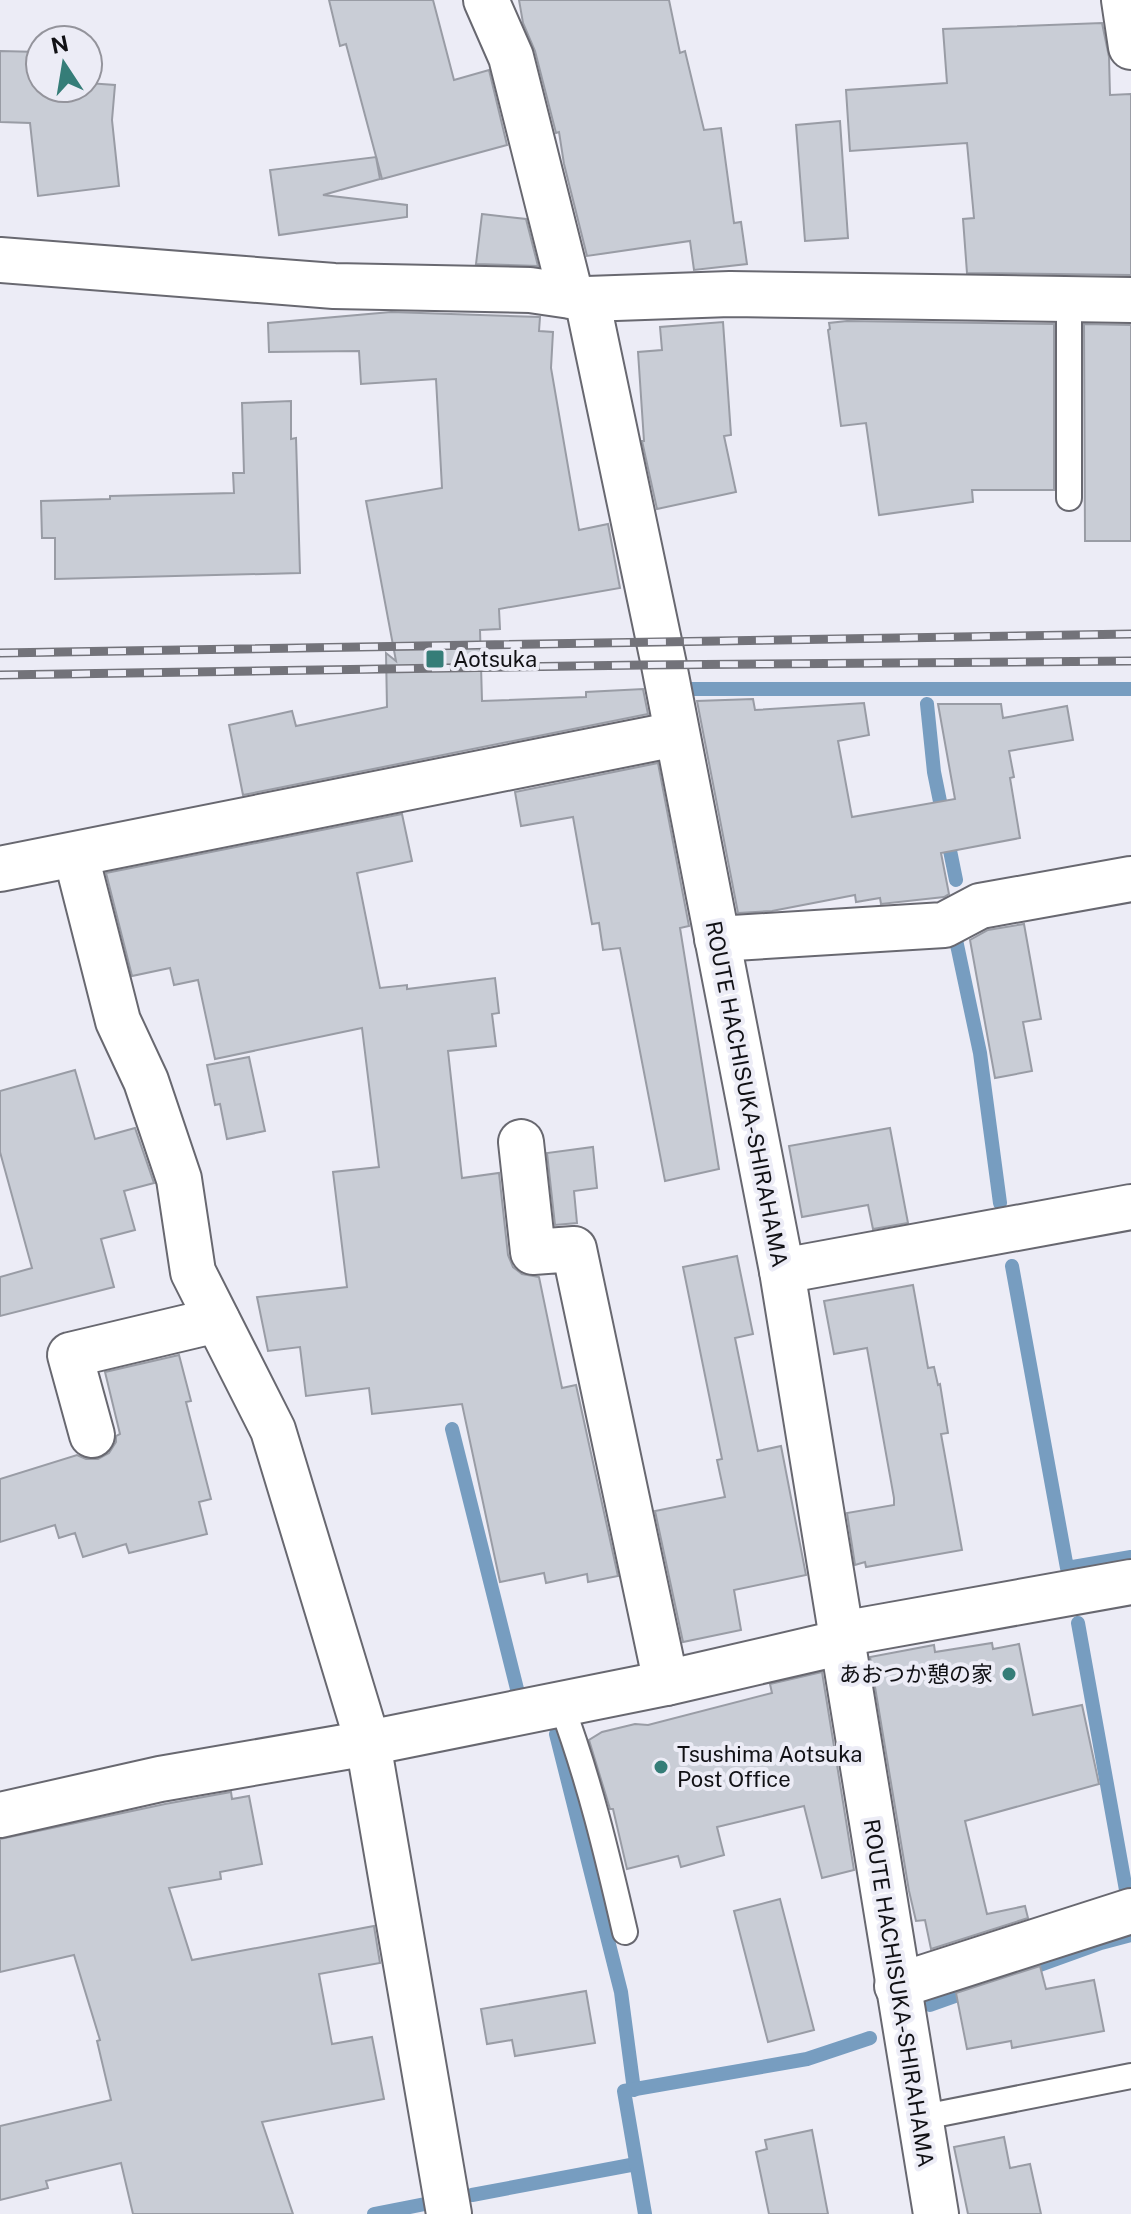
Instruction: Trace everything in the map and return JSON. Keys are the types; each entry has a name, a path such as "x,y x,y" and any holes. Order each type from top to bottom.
{"street":[{"name":"ROUTE HACHISUKA-SHIRAHAMA","path":"486,0 511,57 579,298 676,734 782,1271 936,2214"},
{"path":"1124,0 1131,47"},
{"path":"0,260 334,286 530,290 579,298 730,294 1131,300"},
{"path":"0,869 676,734"},
{"path":"76,856 118,1021 146,1081 179,1179 193,1272 273,1430 368,1743 449,2214"},
{"path":"717,939 944,925 980,906 1131,879"},
{"path":"521,1142 533,1252 574,1249 666,1683"},
{"path":"782,1271 1131,1207"},
{"path":"92,1435 70,1355 217,1320"},
{"path":"0,1815 160,1779 368,1743 666,1683 842,1638 1131,1582"},
{"path":"897,1986 1131,1911"}],"lane":[{"path":"1069,301 1069,498"},
{"path":"561,1704 584,1765 625,1932"},
{"path":"919,2118 1131,2076"}],"building":[{"path":"329,0 433,0 454,80 489,70 507,145 382,179 346,44 340,46"},
{"path":"519,0 669,0 680,53 685,51 704,130 721,128 734,223 741,222 747,264 694,270 690,241 587,256 559,132 556,133"},
{"path":"1102,23 1109,57 1110,95 1131,94 1131,275 967,273 963,219 974,218 967,143 850,151 846,90 947,83 943,29"},
{"path":"0,51 24,52 24,104 104,104 104,84 115,85 112,120 119,186 38,196 30,123 0,122"},
{"path":"840,121 848,238 805,241 796,125"},
{"path":"376,157 380,179 323,195 407,205 407,217 279,235 270,170"},
{"path":"482,214 526,219 538,266 476,264"},
{"path":"391,312 540,317 539,331 553,332 551,368 579,530 608,524 620,588 499,609 500,629 480,630 482,701 586,697 586,692 643,689 648,714 243,795 229,725 292,711 296,726 387,707 386,653 396,661 366,501 442,488 436,379 361,384 359,351 269,352 268,323"},
{"path":"723,322 731,435 724,436 736,492 657,509 642,441 638,352 662,350 660,327"},
{"path":"829,323 1054,324 1054,490 972,490 973,502 879,515 866,423 841,426 828,330"},
{"path":"1084,324 1131,325 1131,541 1085,541"},
{"path":"291,401 291,439 296,438 300,573 55,579 55,538 42,538 41,501 234,493 233,473 244,473 242,403"},
{"path":"753,699 755,710 864,703 869,735 838,741 852,817 955,799 938,704 1001,704 1003,718 1067,706 1073,740 1009,751 1020,838 941,853 949,894 944,897 881,904 880,898 856,902 855,895 772,911 738,913 697,701"},
{"path":"658,763 689,926 680,928 719,1169 665,1181 620,948 603,950 599,923 592,924 573,817 521,826 515,792"},
{"path":"402,814 412,861 357,873 380,988 407,985 407,989 495,978 499,1013 492,1014 496,1046 448,1051 462,1178 499,1173 508,1255 513,1267 522,1274 539,1277 562,1388 576,1385 618,1576 588,1582 587,1574 546,1583 544,1573 500,1582 462,1404 372,1414 369,1388 306,1396 300,1347 268,1351 257,1297 347,1287 333,1172 379,1167 362,1028 215,1059 198,980 174,985 170,968 132,976 106,873"},
{"path":"1024,924 1041,1019 1023,1022 1032,1071 995,1078 970,940 988,930"},
{"path":"249,1057 265,1131 227,1139 220,1104 215,1105 207,1065"},
{"path":"75,1070 95,1139 135,1128 154,1183 124,1191 135,1230 101,1239 114,1287 0,1316 0,1277 32,1268 0,1152 0,1091"},
{"path":"890,1128 908,1223 873,1229 868,1205 802,1217 789,1146"},
{"path":"593,1147 597,1188 574,1191 577,1223 555,1225 547,1153"},
{"path":"737,1256 753,1334 735,1338 758,1451 781,1446 806,1575 734,1590 741,1630 683,1642 655,1511 725,1497 717,1460 722,1459 683,1267"},
{"path":"913,1285 928,1368 934,1367 940,1384 948,1433 941,1434 962,1550 866,1567 865,1562 855,1565 847,1513 894,1505 894,1498 867,1348 834,1354 824,1301"},
{"path":"179,1355 191,1401 186,1402 211,1499 199,1502 207,1534 129,1553 126,1544 83,1557 75,1533 59,1538 55,1525 0,1542 0,1479 77,1455 98,1459 109,1453 116,1436 120,1434 105,1372"},
{"path":"992,1643 993,1649 1019,1644 1033,1715 1082,1705 1099,1784 965,1821 987,1914 1025,1906 1028,1918 931,1949 925,1920 916,1921 909,1891 870,1657 934,1645 935,1652"},
{"path":"822,1672 854,1870 822,1878 804,1806 717,1827 724,1855 681,1867 678,1856 627,1869 613,1809 610,1809 589,1740 602,1732 635,1724 648,1725 772,1693 770,1684"},
{"path":"231,1792 232,1799 249,1796 262,1864 220,1872 221,1879 169,1888 192,1960 374,1926 380,1963 319,1974 332,2044 372,2037 384,2099 262,2122 293,2214 133,2214 121,2163 46,2181 48,2188 0,2200 0,2126 111,2100 97,2041 100,2040 74,1955 0,1972 0,1839"},
{"path":"780,1899 814,2030 768,2042 734,1911"},
{"path":"1040,1966 1046,1989 1094,1980 1104,2031 1012,2048 1011,2041 967,2049 956,1993"},
{"path":"586,1991 595,2043 515,2056 512,2040 487,2044 481,2009"},
{"path":"812,2130 828,2214 769,2214 756,2152 767,2149 765,2140"},
{"path":"1004,2137 1010,2168 1030,2164 1041,2214 968,2214 954,2147"}],"waterway":[{"path":"685,689 1131,689"},
{"path":"927,704 934,772 956,880"},
{"path":"956,940 980,1053 1000,1203"},
{"path":"1012,1266 1067,1568 1131,1557"},
{"path":"452,1429 519,1697"},
{"path":"1078,1623 1126,1890"},
{"path":"556,1734 621,1992 634,2090"},
{"path":"998,1980 1131,1935"},
{"path":"930,2005 975,1989"},
{"path":"645,2214 624,2091 807,2059 870,2038"},
{"path":"472,2195 636,2164"},
{"path":"374,2214 425,2204"}],"railway":[{"path":"0,653 1131,634"},
{"path":"0,675 1131,661"}],"place":[{"name":"Aotsuka","path":"435,659"},
{"name":"あおつか憩の家","path":"1009,1674"},
{"name":"Tsushima Aotsuka Post Office","path":"661,1767"}]}
